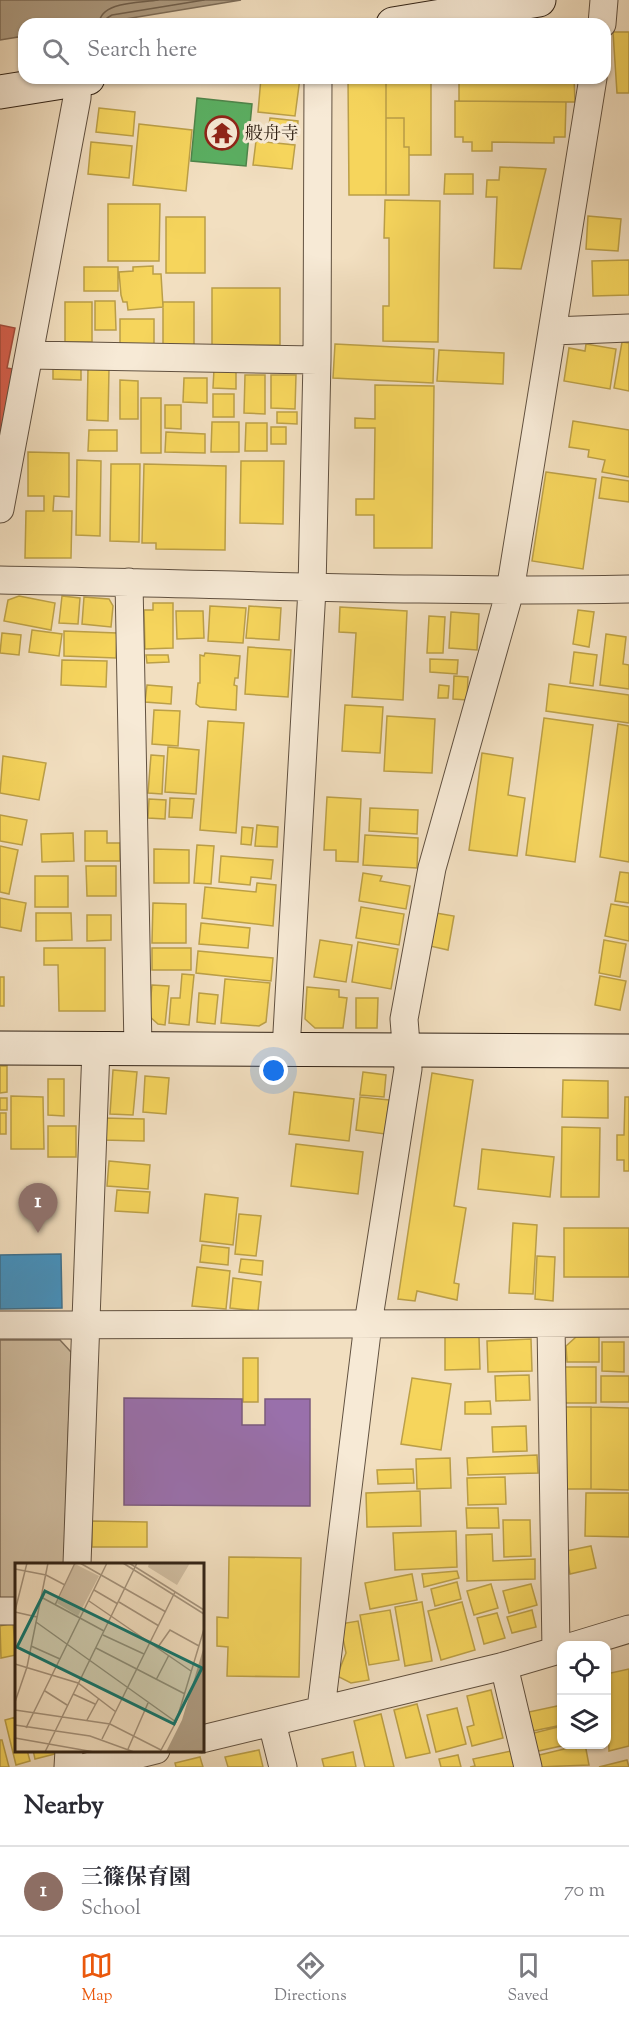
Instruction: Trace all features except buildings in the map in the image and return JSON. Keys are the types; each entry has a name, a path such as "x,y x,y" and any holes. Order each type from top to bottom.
{"street":[{"path":"430,18 539,0"},
{"path":"602,18 604,0"},
{"path":"0,92 51,84"},
{"path":"2,493 81,84"},
{"path":"286,1050 312,589 317,360 318,84"},
{"path":"321,1709 368,1324 408,1070 404,1019 432,868 510,591 592,84"},
{"path":"553,332 629,328"},
{"path":"29,355 317,360"},
{"path":"0,580 312,589 510,591 629,589"},
{"path":"129,582 138,1048"},
{"path":"0,1048 629,1051"},
{"path":"77,1563 96,1048"},
{"path":"0,1325 629,1323"},
{"path":"551,1324 563,1641"},
{"path":"587,1641 629,1629"},
{"path":"204,1740 504,1666 557,1650"},
{"path":"504,1666 528,1767"},
{"path":"272,1723 282,1767"},
{"path":"68,1767 69,1752"},
{"path":"86,1767 148,1752"}],"shaded area":[{"path":"0,1340 60,1340 71,1352 64,1563 15,1563 15,1602 0,1603"}],"water":[{"path":"0,0 241,0 132,18 18,18 18,37 0,40"}],"place":[{"name":"般舟寺","path":"222,133"},
{"name":"三篠保育園","path":"38,1233"}]}
